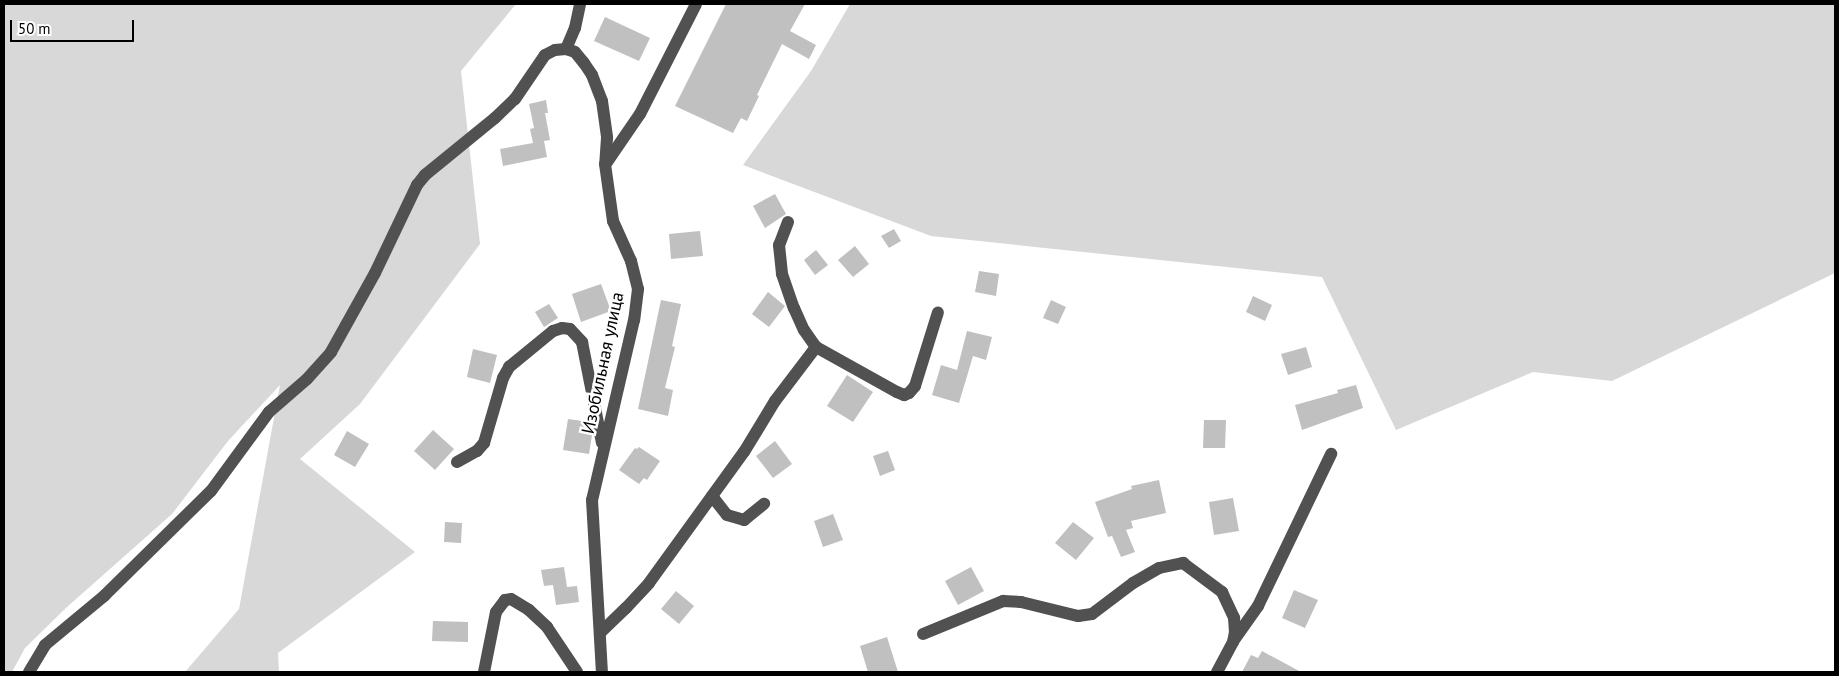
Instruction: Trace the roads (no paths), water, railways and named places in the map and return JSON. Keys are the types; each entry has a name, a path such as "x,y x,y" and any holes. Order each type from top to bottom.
{"street":[{"path":"30,672 45,645 104,596 211,491 269,412 307,379 331,352 375,272 416,185 425,175 496,118 515,99 545,55 555,50 570,50 580,4"},
{"path":"605,164 640,114 696,4"},
{"name":"Изобильная улица","path":"570,50 592,75 602,101 607,138 605,164 612,221 631,261 638,289 634,320 592,500 602,672"},
{"path":"788,222 779,245 782,274 804,330 816,347 904,395 909,393 914,386 938,312"},
{"path":"457,462 477,451 484,443 502,378 509,367 554,331 562,328 570,328 582,342 603,448"},
{"path":"600,632 649,583 744,452 775,401 816,347"},
{"path":"1217,672 1233,642 1258,606 1331,454"},
{"path":"712,496 727,515 744,520 764,504"},
{"path":"923,634 1003,601 1021,602 1078,616 1092,614 1133,583 1159,568 1182,563 1222,592 1234,618 1235,632 1233,642"},
{"path":"484,672 496,612 505,600 511,599 529,610 547,627 577,672"}]}
